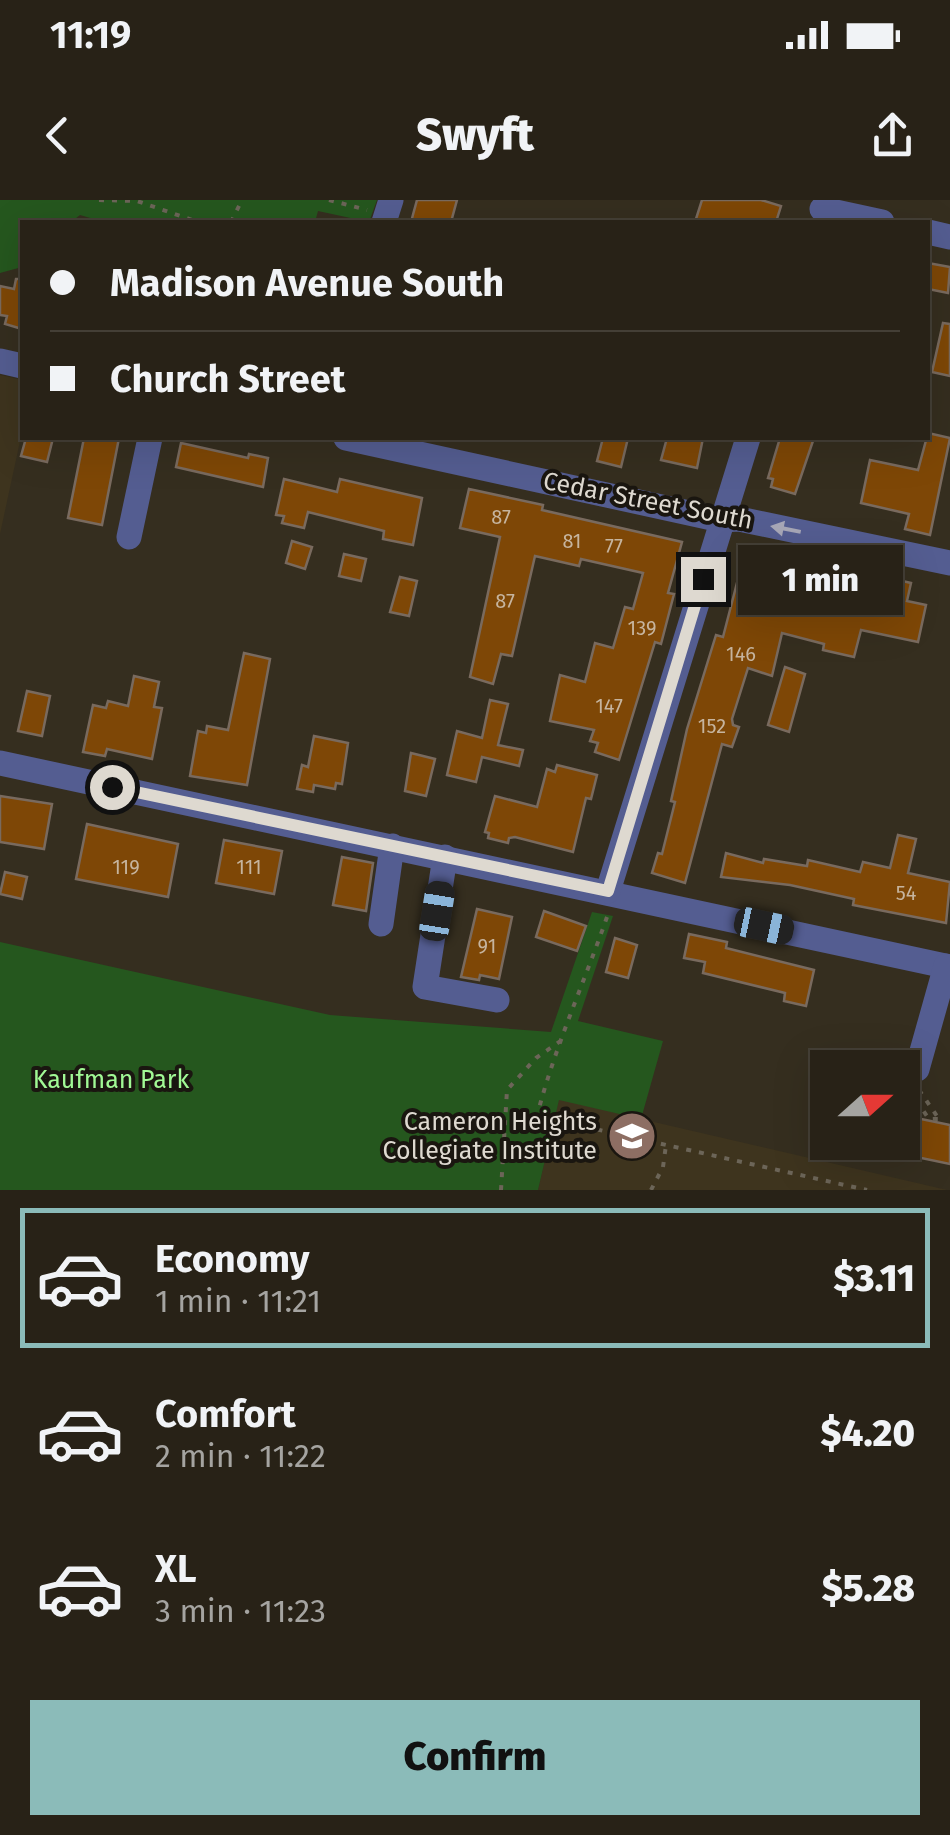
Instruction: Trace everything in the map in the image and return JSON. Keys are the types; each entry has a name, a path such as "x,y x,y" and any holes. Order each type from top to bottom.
{"street":[{"path":"822,211 871,220"},
{"path":"130,537 150,440"},
{"name":"Cedar Street South","path":"355,440 721,520 740,519 950,563"},
{"path":"609,900 747,440"},
{"path":"0,764 444,857 609,900 948,966 920,1057"},
{"path":"381,924 392,846"},
{"path":"444,857 426,987 497,1000"}],"path":[{"path":"99,200 136,201 192,220"},
{"path":"329,200 387,213"},
{"path":"609,900 565,1038 552,1060 537,1116 867,1190"},
{"path":"500,1190 507,1090 536,1058 565,1038"},
{"path":"913,1080 939,1119 929,1118 913,1080"},
{"path":"651,1190 666,1146"}],"shaded area":[{"path":"0,375 20,380 20,440 0,534"},
{"name":"Cameron Heights Collegiate Institute","path":"559,1099 947,1190 538,1190"}],"green space":[{"path":"0,200 377,200 370,220 318,211 316,220 97,220 80,215 74,220 20,220 20,268 0,273"},
{"name":"Kaufman Park","path":"592,912 613,916 578,1021 663,1041 641,1119 559,1100 538,1190 0,1190 0,942 330,1015 551,1032"}],"building":[{"path":"417,200 457,200 452,220 412,220"},
{"path":"702,200 761,200 781,206 777,220 696,220"},
{"path":"930,263 950,267 948,293 930,289"},
{"path":"16,279 20,279 20,328 5,324 7,316 0,315 0,286 14,289"},
{"path":"943,323 950,324 950,376 932,372"},
{"path":"930,433 950,438 930,535 905,529 909,514 861,503 870,460 918,470"},
{"path":"25,440 52,440 47,462 21,456"},
{"path":"84,440 119,440 102,525 68,518"},
{"path":"602,440 628,440 621,467 597,461"},
{"path":"666,440 703,440 697,468 661,460"},
{"path":"779,440 813,440 795,494 771,487 773,479 768,478"},
{"path":"181,443 248,458 249,454 268,458 263,487 176,467"},
{"path":"284,479 337,492 340,479 422,498 413,545 383,539 384,531 308,512 304,528 282,523 284,516 276,515"},
{"path":"469,489 682,542 668,593 674,594 661,644 655,642 619,760 595,752 598,743 590,741 594,730 550,721 560,675 585,682 595,643 613,648 625,607 633,609 643,573 581,559 579,566 535,556 512,656 501,654 493,684 470,677 500,537 460,528"},
{"path":"292,541 312,547 305,569 286,563"},
{"path":"746,548 787,557 784,567 882,592 885,577 911,583 907,601 926,605 918,642 861,630 854,657 823,650 824,644 782,633 772,676 748,668 732,719 733,725 739,727 732,747 722,744 685,883 652,873 658,853 662,854 675,802 671,801 687,729 716,635 723,637"},
{"path":"344,554 366,559 361,581 339,576"},
{"path":"400,577 417,581 409,616 390,612"},
{"path":"244,653 270,659 247,785 190,776 198,731 206,733 207,726 228,730"},
{"path":"785,667 805,674 789,732 768,725"},
{"path":"134,676 159,682 154,707 162,708 152,759 107,749 105,756 83,752 93,705 106,708 108,701 128,706"},
{"path":"27,691 50,696 42,736 18,731"},
{"path":"490,700 508,704 498,745 523,750 519,766 482,757 476,782 447,775 457,731 482,738"},
{"path":"314,736 348,743 342,784 336,783 335,789 314,785 313,792 297,789 302,765 308,767"},
{"path":"411,753 435,759 426,796 405,791"},
{"path":"557,765 597,775 591,799 586,798 573,852 515,837 509,838 508,843 488,838 489,833 485,832 495,796 537,807 547,769 555,772"},
{"path":"0,796 52,804 44,849 0,842"},
{"path":"87,824 178,844 168,897 76,879"},
{"path":"898,835 916,839 908,873 950,882 946,923 853,905 854,899 790,885 721,877 726,853 763,863 764,859 807,866 808,860 860,872 863,862 890,868"},
{"path":"224,840 282,851 274,894 216,883"},
{"path":"342,857 373,863 366,911 333,905"},
{"path":"5,872 27,877 22,899 0,894"},
{"path":"477,909 512,917 499,979 461,977"},
{"path":"544,911 586,926 577,951 536,937"},
{"path":"689,934 727,942 726,948 814,970 806,1006 784,1001 785,993 703,973 705,962 684,958"},
{"path":"615,938 637,945 628,978 606,972"},
{"path":"920,1119 950,1125 950,1164 920,1158"}],"place":[{"name":"Cameron Heights Collegiate Institute","path":"632,1136"}],"route":[{"path":"112,787 608,891 703,579"}]}
